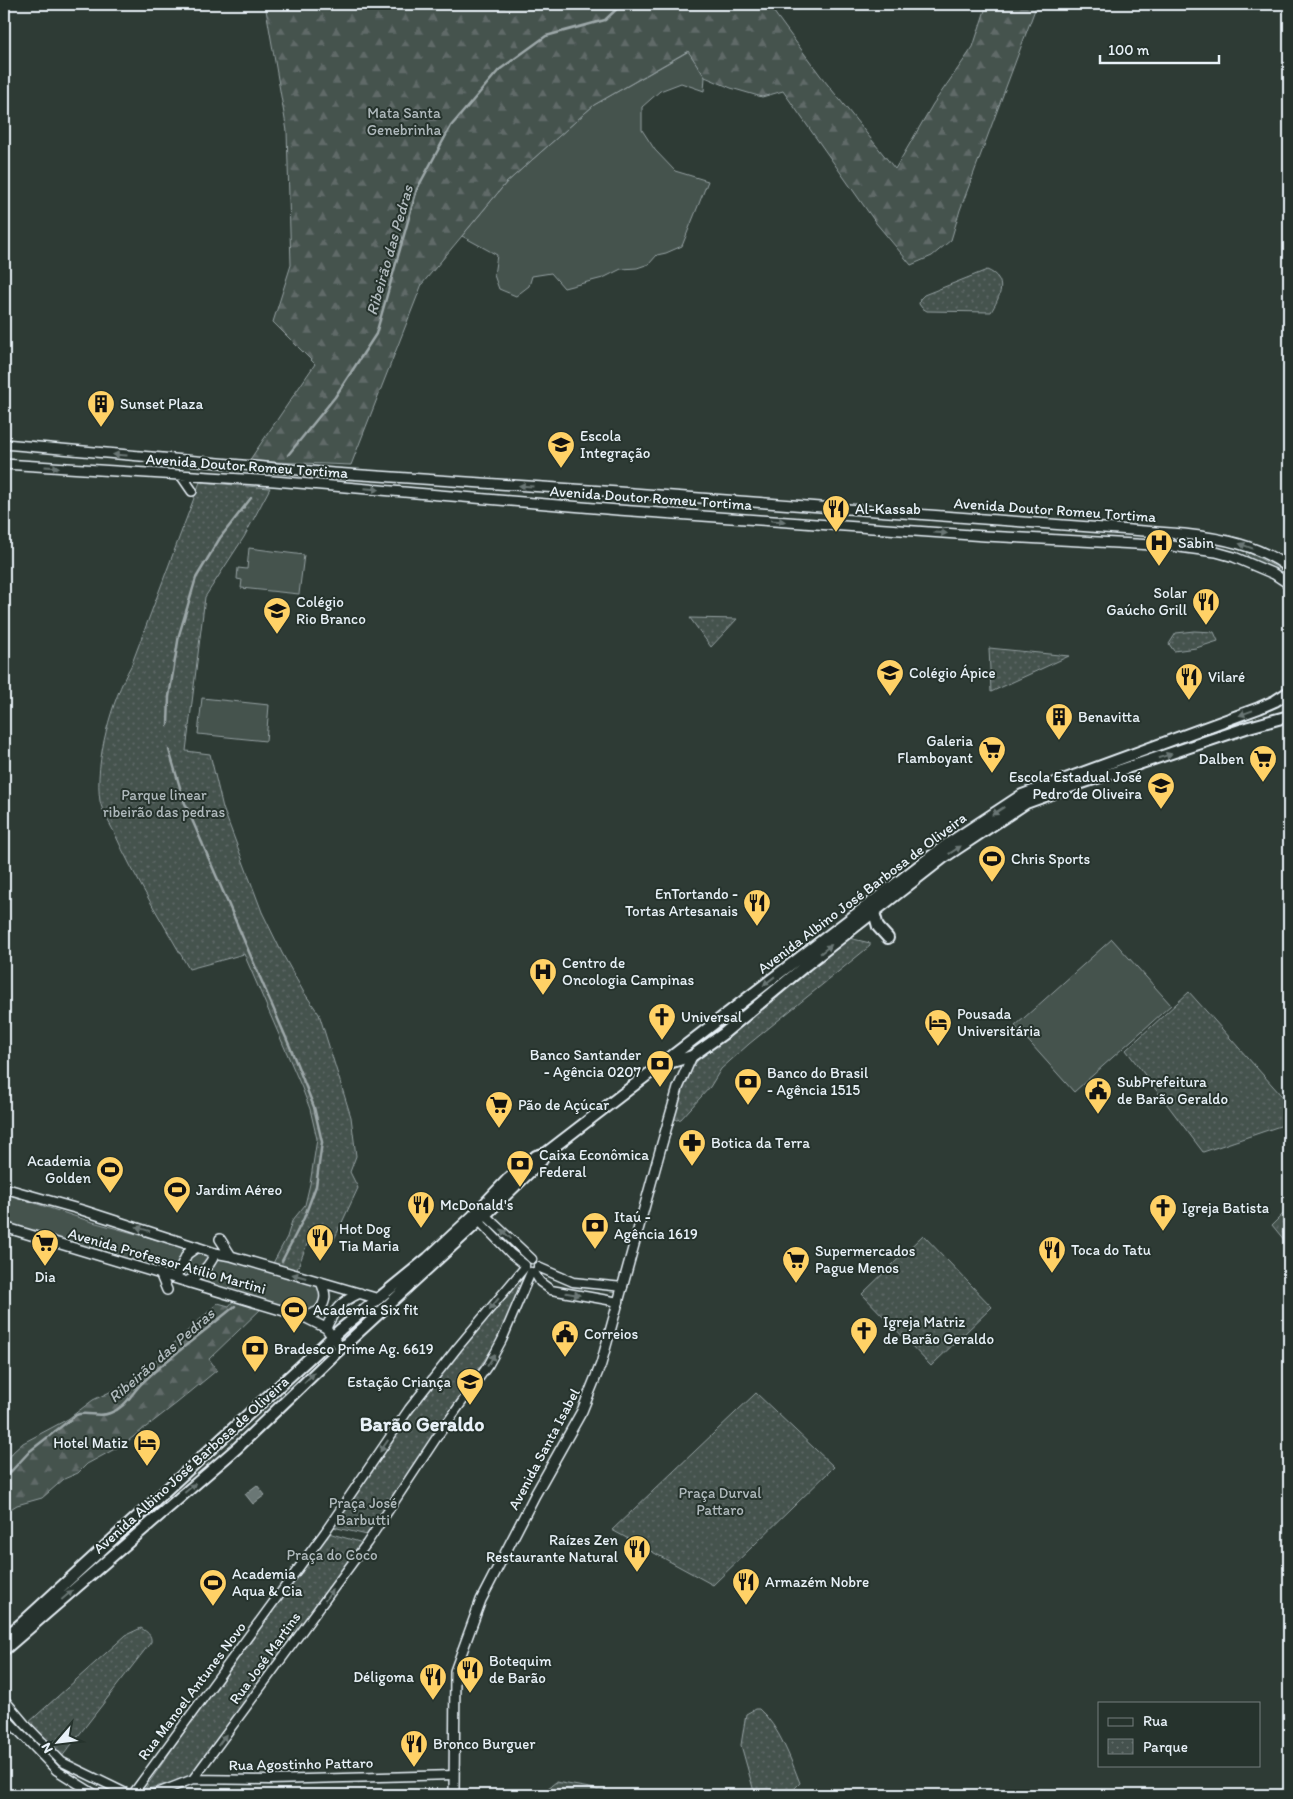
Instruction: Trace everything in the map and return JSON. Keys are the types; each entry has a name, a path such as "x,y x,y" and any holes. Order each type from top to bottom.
{"main road":[{"name":"Avenida Doutor Romeu Tortima","path":"4,444 332,473 619,492 1184,534 1214,537 1242,544 1261,552 1289,568"},
{"name":"Avenida Doutor Romeu Tortima","path":"4,464 308,484 627,510 976,535 1172,546 1216,552 1234,557 1274,574 1289,584"},
{"path":"308,484 309,475 332,473"},
{"path":"181,476 192,491"},
{"name":"Avenida Albino José Barbosa de Oliveira","path":"4,1650 237,1448 341,1348 364,1329 479,1215 508,1179 536,1156 546,1153 699,1037 844,922 946,845 1022,795 1275,701 1289,692"},
{"name":"Avenida Albino José Barbosa de Oliveira","path":"662,1064 692,1056 723,1034 943,858 1026,803 1249,727 1289,716"},
{"path":"1207,727 1211,740"},
{"path":"874,912 878,927 888,938"},
{"path":"692,1056 699,1037"},
{"name":"Avenida Santa Isabel","path":"454,1795 456,1671 482,1600 534,1495 582,1411 601,1364 678,1088 692,1056"},
{"name":"Avenida Professor Atílio Martini","path":"4,1188 82,1210 214,1253 231,1256 379,1299"},
{"name":"Avenida Albino José Barbosa de Oliveira","path":"4,1638 22,1624 333,1337 479,1215"},
{"name":"Avenida Professor Atílio Martini","path":"4,1227 160,1272 304,1317 326,1328 341,1348"},
{"path":"220,1239 231,1256"},
{"path":"176,1277 187,1254 197,1246"},
{"path":"188,1281 204,1270 214,1253"},
{"path":"160,1272 167,1290"},
{"path":"304,1317 319,1312 326,1300 326,1292 321,1282"},
{"path":"326,1328 333,1313 341,1304 364,1295 366,1310 364,1329"}],"street":[{"path":"479,1215 511,1254 531,1269 540,1282 551,1290 619,1302"},
{"name":"Rua Manoel Antunes Novo","path":"131,1795 325,1532 409,1410 458,1347 531,1269 527,1261 532,1259 479,1215"},
{"path":"531,1269 573,1282 623,1287"},
{"name":"Rua José Martins","path":"193,1779 367,1543 437,1437 489,1364 502,1340 531,1269"},
{"path":"4,1699 62,1762 131,1795"},
{"path":"4,1716 56,1770 96,1795"},
{"name":"Rua Agostinho Pattaro","path":"152,1795 193,1779 270,1780 454,1775"}],"green space":[{"name":"Mata Santa Genebrinha","path":"265,4 768,4 820,75 895,169 933,104 973,47 987,4 1037,4 960,210 951,240 932,256 911,265 876,223 783,91 762,97 731,88 705,77 688,51 594,105 506,183 422,284 351,465 249,461 315,364 273,322 291,265 287,131"},
{"path":"689,51 705,77 704,91 681,83 660,91 642,107 642,130 655,150 675,171 708,181 682,246 657,255 649,264 637,268 621,269 603,278 564,288 551,273 532,276 529,286 516,296 499,289 494,275 497,255 462,236 506,183 594,105"},
{"path":"987,270 998,278 1001,289 991,312 927,311 919,304 920,299 924,295"},
{"name":"Parque linear ribeirão das pedras","path":"200,482 270,488 244,537 205,597 186,751 210,754 223,808 262,912 303,991 319,1014 351,1117 356,1156 350,1172 358,1188 331,1246 309,1239 294,1277 271,1267 287,1237 292,1221 305,1205 310,1184 317,1139 310,1109 302,1088 244,954 189,969 131,867 100,801 99,786 102,750 111,713 131,666"},
{"path":"249,548 304,555 299,594 241,588 242,580 237,579 238,568 247,569"},
{"path":"1248,552 1289,574 1289,579 1249,558 1246,553"},
{"path":"690,618 737,619 711,647"},
{"path":"1194,631 1214,632 1218,641 1196,648 1174,651 1169,644 1176,633"},
{"path":"989,648 1069,656 991,692"},
{"path":"202,698 269,705 266,741 198,734"},
{"path":"849,938 870,943 870,946 721,1069 710,1087 681,1119 676,1120 673,1115 690,1071 701,1056"},
{"path":"1112,939 1171,1005 1074,1092 1015,1026"},
{"path":"1189,992 1289,1104 1289,1123 1203,1152 1126,1050"},
{"path":"4,1193 89,1221 319,1284 323,1292 320,1306 303,1314 4,1226"},
{"path":"1289,1208 1289,1246 1272,1225"},
{"path":"923,1235 992,1307 931,1366 862,1294"},
{"name":"Praça José Barbutti","path":"522,1273 527,1276 497,1341 367,1535 333,1527 390,1443 461,1348"},
{"path":"235,1299 263,1307 209,1359 217,1370 124,1444 87,1464 78,1473 64,1479 42,1498 17,1505 4,1513 4,1466 13,1452 23,1443 68,1419 93,1400 133,1381 218,1303 229,1306"},
{"name":"Praça Durval Pattaro","path":"756,1393 834,1467 713,1585 612,1530"},
{"name":"Praça do Coco","path":"325,1532 363,1543 192,1777 144,1790 260,1622"},
{"path":"141,1628 150,1636 151,1642 61,1758 27,1724 126,1635"},
{"path":"759,1709 773,1724 800,1783 788,1795 755,1795 741,1745 746,1714"},
{"path":"556,1782 629,1795 539,1795"}],"shaded area":[{"path":"257,1485 265,1495 253,1504 245,1494"}],"waterway":[{"name":"Ribeirão das Pedras","path":"288,455 335,397 376,334 417,189 451,126 499,70 546,36 605,20 622,4"},
{"path":"168,725 169,697 179,635 196,578 220,538 251,498"},
{"path":"169,750 184,801 314,1107 322,1142 316,1186 304,1218 282,1261"},
{"name":"Ribeirão das Pedras","path":"4,1479 30,1451 76,1415 106,1414 121,1407 154,1372 235,1306"}],"place":[{"name":"Sunset Plaza","path":"101,428"},
{"name":"Escola Integração","path":"561,469"},
{"name":"Al-Kassab","path":"836,533"},
{"name":"Sabin","path":"1159,567"},
{"name":"Solar Gaúcho Grill","path":"1206,626"},
{"name":"Colégio Rio Branco","path":"277,635"},
{"name":"Colégio Ápice","path":"890,697"},
{"name":"Vilaré","path":"1189,701"},
{"name":"Benavitta","path":"1059,741"},
{"name":"Galeria Flamboyant","path":"992,774"},
{"name":"Dalben","path":"1263,783"},
{"name":"Escola Estadual José Pedro de Oliveira","path":"1161,810"},
{"name":"Chris Sports","path":"992,883"},
{"name":"EnTortando - Tortas Artesanais","path":"757,927"},
{"name":"Centro de Oncologia Campinas","path":"543,996"},
{"name":"Universal","path":"662,1041"},
{"name":"Pousada Universitária","path":"938,1047"},
{"name":"Banco Santander - Agência 0207","path":"660,1088"},
{"name":"Banco do Brasil - Agência 1515","path":"748,1106"},
{"name":"SubPrefeitura de Barão Geraldo","path":"1098,1115"},
{"name":"Pão de Açúcar","path":"499,1129"},
{"name":"Botica da Terra","path":"692,1167"},
{"name":"Caixa Econômica Federal","path":"520,1188"},
{"name":"Academia Golden","path":"110,1194"},
{"name":"Jardim Aéreo","path":"177,1214"},
{"name":"McDonald's","path":"421,1229"},
{"name":"Igreja Batista","path":"1163,1232"},
{"name":"Itaú - Agência 1619","path":"595,1250"},
{"name":"Hot Dog Tia Maria","path":"320,1262"},
{"name":"Dia","path":"45,1267"},
{"name":"Toca do Tatu","path":"1052,1274"},
{"name":"Supermercados Pague Menos","path":"796,1284"},
{"name":"Academia Six fit","path":"294,1334"},
{"name":"Igreja Matriz de Barão Geraldo","path":"864,1355"},
{"name":"Correios","path":"565,1358"},
{"name":"Bradesco Prime Ag. 6619","path":"255,1373"},
{"name":"Estação Criança","path":"470,1406"},
{"name":"Hotel Matiz","path":"147,1467"},
{"name":"Raízes Zen Restaurante Natural","path":"637,1573"},
{"name":"Armazém Nobre","path":"746,1606"},
{"name":"Academia Aqua & Cia","path":"213,1607"},
{"name":"Botequim de Barão","path":"470,1694"},
{"name":"Déligoma","path":"433,1701"},
{"name":"Bronco Burguer","path":"414,1768"}],"district":[{"name":"Barão Geraldo","path":"422,1424"}]}
